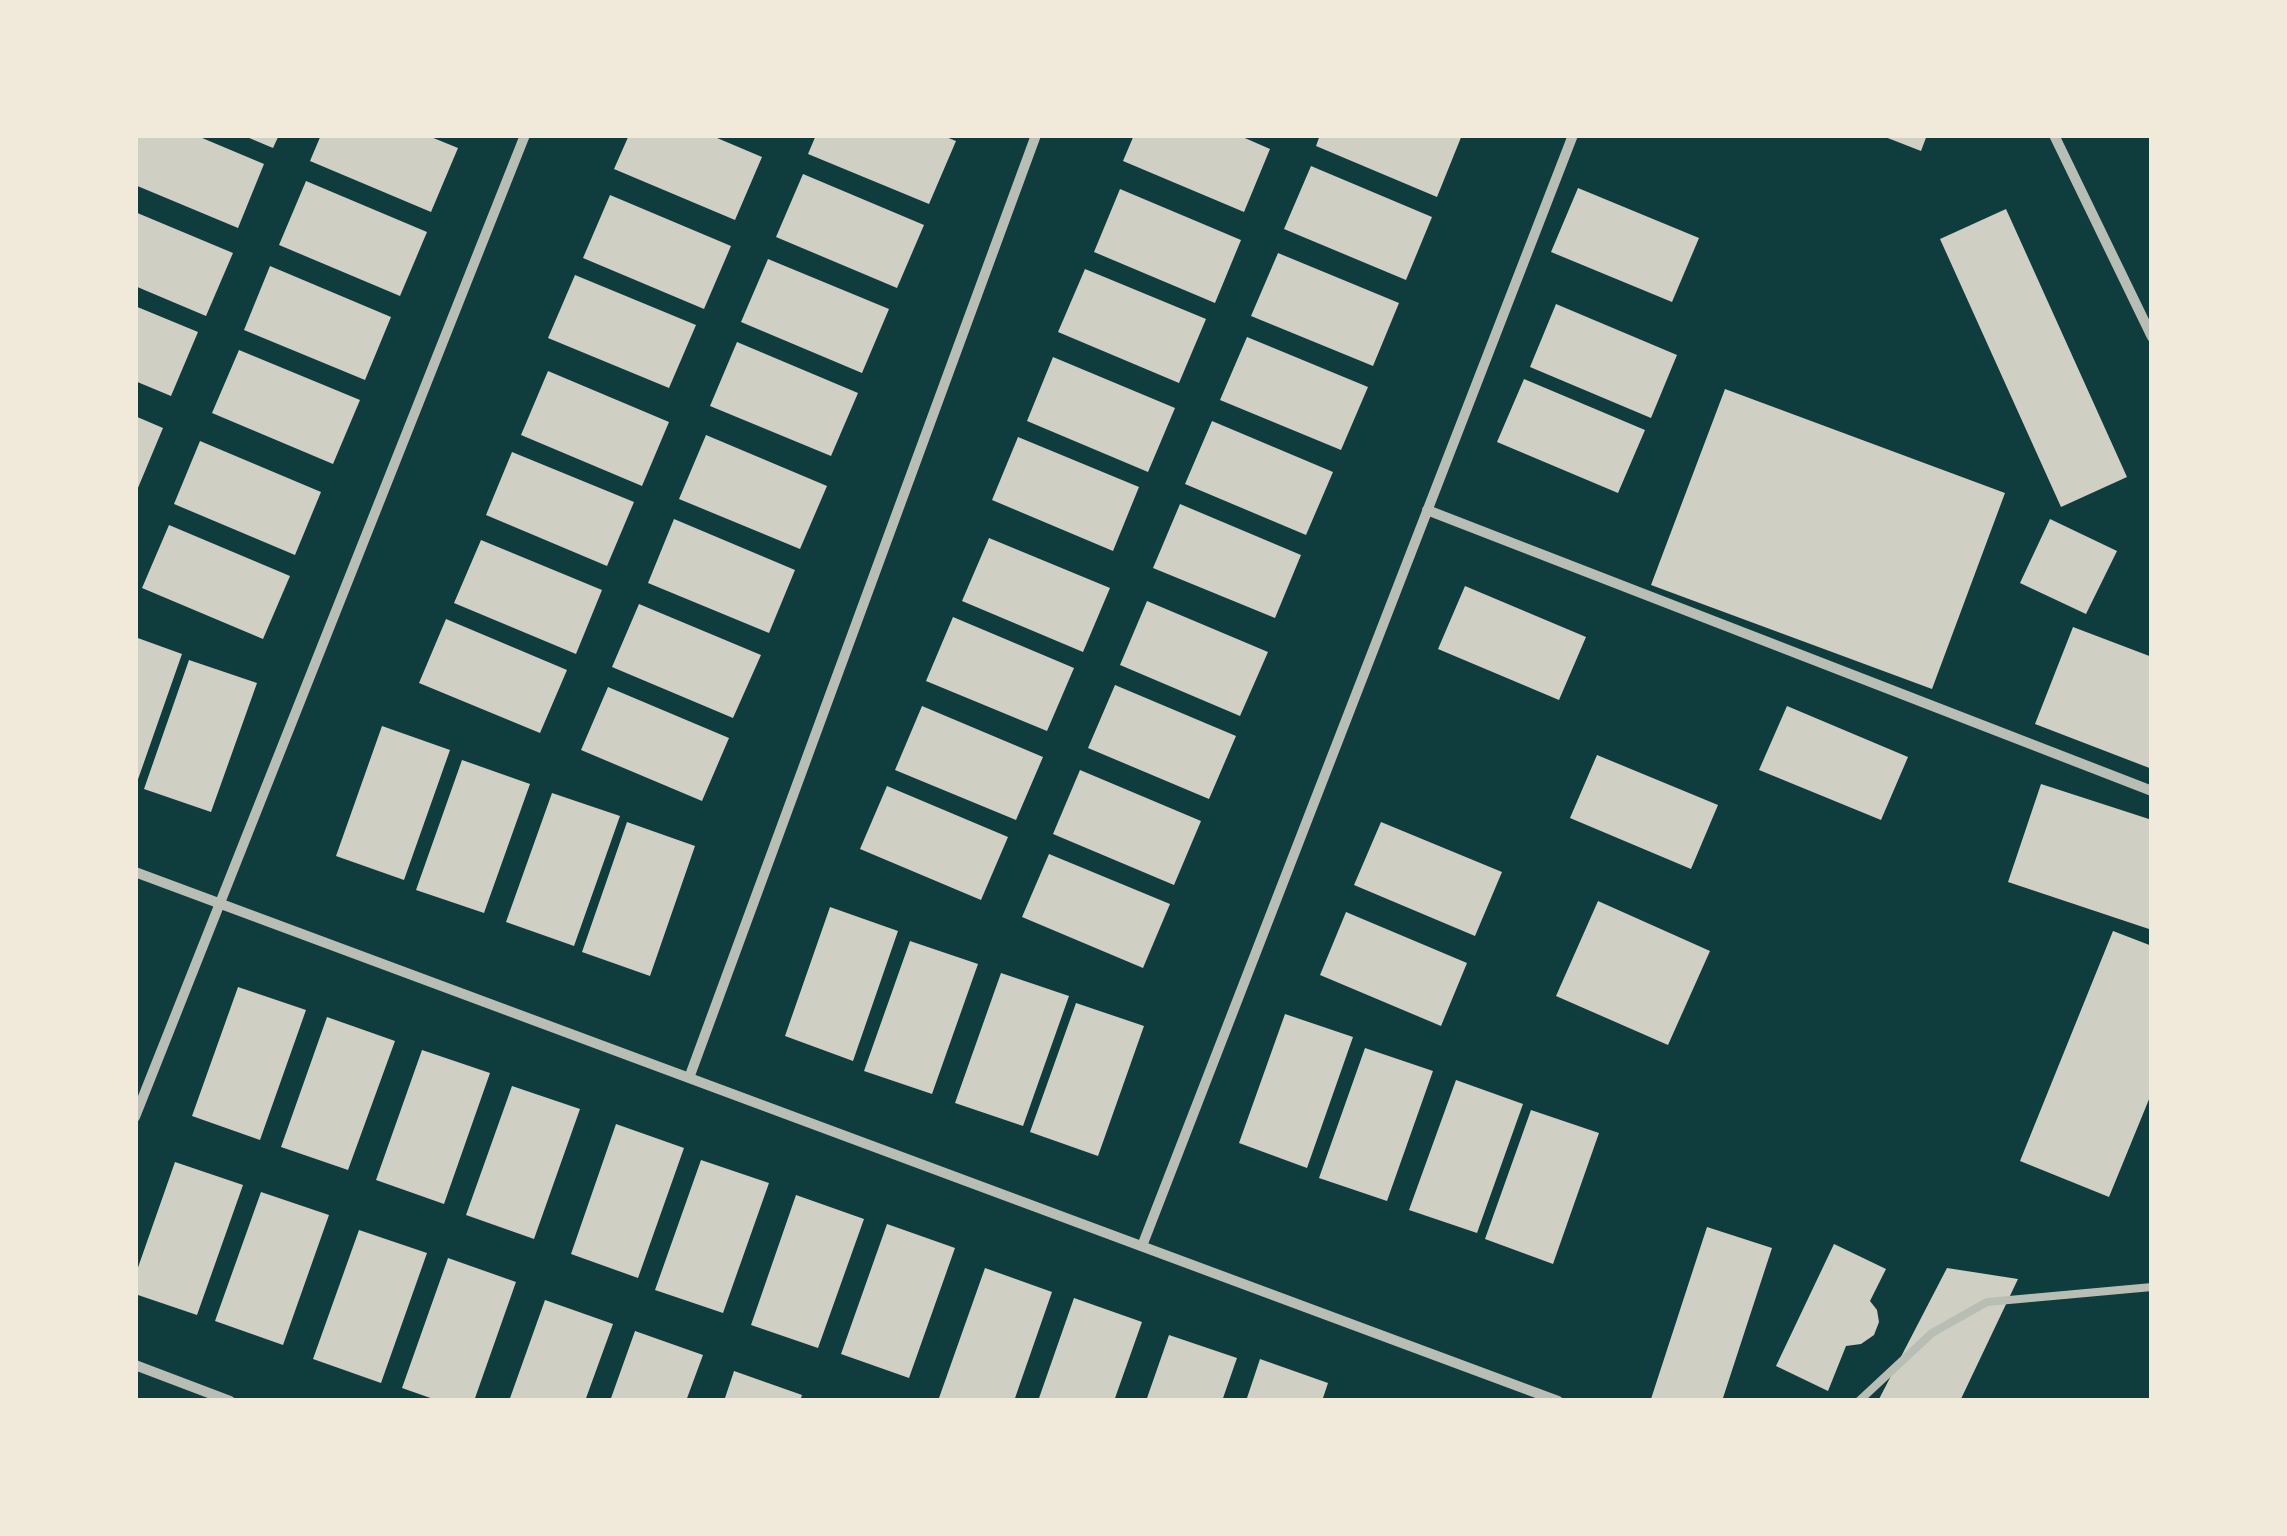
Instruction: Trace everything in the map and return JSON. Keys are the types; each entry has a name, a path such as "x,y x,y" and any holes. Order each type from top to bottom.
{"street":[{"path":"135,1117 525,135"},
{"path":"688,1078 1036,135"},
{"path":"1142,1246 1572,135"},
{"path":"2054,135 2152,337"},
{"path":"1427,510 2152,791"},
{"path":"135,872 1558,1401"},
{"path":"135,1365 230,1401"}],"lane":[{"path":"1859,1401 1932,1332 1987,1302 2152,1287"}],"building":[{"path":"135,135 195,135 264,164 238,228 135,185"},
{"path":"242,135 279,135 273,148"},
{"path":"321,135 426,135 458,148 431,212 310,161"},
{"path":"629,135 710,135 762,157 735,220 614,169"},
{"path":"816,135 941,135 956,141 929,204 808,154"},
{"path":"1134,135 1238,135 1270,149 1244,212 1123,161"},
{"path":"1320,135 1462,135 1437,197 1316,146"},
{"path":"1880,135 1927,135 1921,151"},
{"path":"1311,166 1432,217 1406,280 1284,229"},
{"path":"803,174 924,225 897,288 776,237"},
{"path":"306,181 427,232 400,296 279,245"},
{"path":"1578,188 1699,238 1672,302 1551,252"},
{"path":"1120,189 1241,240 1215,303 1094,252"},
{"path":"610,195 731,246 704,309 583,258"},
{"path":"2006,209 2127,477 2061,507 1940,239"},
{"path":"135,212 233,253 206,316 135,286"},
{"path":"1278,253 1399,303 1373,366 1251,316"},
{"path":"768,259 889,309 862,373 741,322"},
{"path":"270,266 391,317 365,380 244,330"},
{"path":"1085,269 1206,319 1179,383 1058,332"},
{"path":"575,275 696,325 669,388 548,338"},
{"path":"1556,304 1677,355 1651,418 1530,367"},
{"path":"135,306 198,332 171,396 135,381"},
{"path":"1247,337 1368,387 1341,450 1220,400"},
{"path":"737,342 858,393 831,456 710,406"},
{"path":"239,350 360,400 333,464 212,413"},
{"path":"1053,357 1175,408 1148,472 1027,421"},
{"path":"548,371 669,422 642,486 521,435"},
{"path":"1524,379 1645,430 1618,493 1497,442"},
{"path":"1725,389 2005,493 1932,689 1651,585"},
{"path":"135,416 163,428 135,495"},
{"path":"1212,421 1333,472 1306,535 1185,484"},
{"path":"706,435 827,486 800,549 679,499"},
{"path":"1018,437 1139,487 1113,551 992,500"},
{"path":"200,441 321,492 295,555 174,504"},
{"path":"512,452 634,502 607,566 486,515"},
{"path":"1180,504 1301,555 1275,618 1153,568"},
{"path":"674,519 795,570 769,633 648,583"},
{"path":"2050,519 2117,551 2086,614 2020,583"},
{"path":"169,525 290,576 263,639 142,588"},
{"path":"989,538 1110,588 1083,652 962,601"},
{"path":"481,540 602,590 576,654 454,603"},
{"path":"1465,586 1586,637 1559,700 1438,649"},
{"path":"1147,601 1268,652 1240,716 1120,665"},
{"path":"639,604 761,655 733,718 612,667"},
{"path":"953,617 1074,668 1047,731 926,681"},
{"path":"446,619 567,670 540,733 419,683"},
{"path":"2073,627 2152,657 2152,769 2035,724"},
{"path":"135,637 182,654 136,785 135,785"},
{"path":"189,660 257,683 211,812 144,789"},
{"path":"1115,685 1236,736 1209,799 1088,748"},
{"path":"608,687 729,738 702,801 581,750"},
{"path":"922,706 1043,757 1016,820 895,770"},
{"path":"1787,706 1908,757 1881,820 1759,770"},
{"path":"382,726 450,750 404,880 336,856"},
{"path":"1597,755 1718,805 1691,869 1570,818"},
{"path":"462,760 530,784 484,913 416,890"},
{"path":"1080,770 1201,821 1174,885 1053,834"},
{"path":"2041,784 2152,820 2152,930 2008,882"},
{"path":"887,786 1008,837 981,900 860,849"},
{"path":"552,793 620,816 574,946 506,922"},
{"path":"627,822 695,846 650,976 582,952"},
{"path":"1381,822 1502,872 1475,936 1354,885"},
{"path":"1049,854 1170,904 1143,968 1022,917"},
{"path":"1598,901 1710,951 1668,1045 1556,996"},
{"path":"830,907 898,931 853,1061 785,1036"},
{"path":"1346,912 1467,963 1441,1026 1320,975"},
{"path":"2113,931 2152,946 2152,1092 2109,1197 2020,1161"},
{"path":"910,941 978,964 932,1094 864,1071"},
{"path":"1001,973 1069,996 1023,1126 955,1103"},
{"path":"238,987 306,1010 260,1140 192,1116"},
{"path":"1076,1003 1144,1026 1098,1156 1030,1132"},
{"path":"1285,1014 1353,1037 1307,1168 1239,1143"},
{"path":"327,1017 395,1041 348,1170 281,1147"},
{"path":"1365,1048 1433,1071 1387,1201 1319,1178"},
{"path":"422,1050 490,1073 444,1204 376,1180"},
{"path":"1456,1080 1523,1104 1477,1233 1409,1210"},
{"path":"512,1086 580,1109 534,1239 466,1215"},
{"path":"1531,1110 1599,1133 1553,1264 1485,1239"},
{"path":"616,1124 684,1148 638,1278 571,1254"},
{"path":"701,1160 769,1183 723,1313 655,1290"},
{"path":"175,1162 243,1185 197,1315 135,1294 135,1276"},
{"path":"261,1192 329,1215 283,1345 215,1321"},
{"path":"796,1195 864,1219 818,1348 751,1325"},
{"path":"887,1224 955,1248 909,1378 841,1354"},
{"path":"1707,1227 1772,1248 1722,1401 1656,1401 1651,1399"},
{"path":"359,1230 427,1253 381,1383 313,1359"},
{"path":"1834,1244 1886,1269 1870,1301 1879,1322 1874,1335 1861,1344 1846,1346 1828,1391 1776,1366"},
{"path":"448,1258 516,1282 474,1401 439,1401 402,1388"},
{"path":"985,1268 1052,1292 1014,1401 947,1401 939,1398"},
{"path":"1947,1268 2018,1279 1960,1401 1878,1401"},
{"path":"1074,1298 1142,1322 1114,1401 1038,1401"},
{"path":"545,1300 613,1324 585,1401 509,1401"},
{"path":"635,1331 703,1355 686,1401 610,1401"},
{"path":"1169,1335 1237,1358 1222,1401 1146,1401"},
{"path":"1260,1359 1328,1383 1322,1401 1246,1401"},
{"path":"734,1371 802,1395 800,1401 724,1401"}]}
